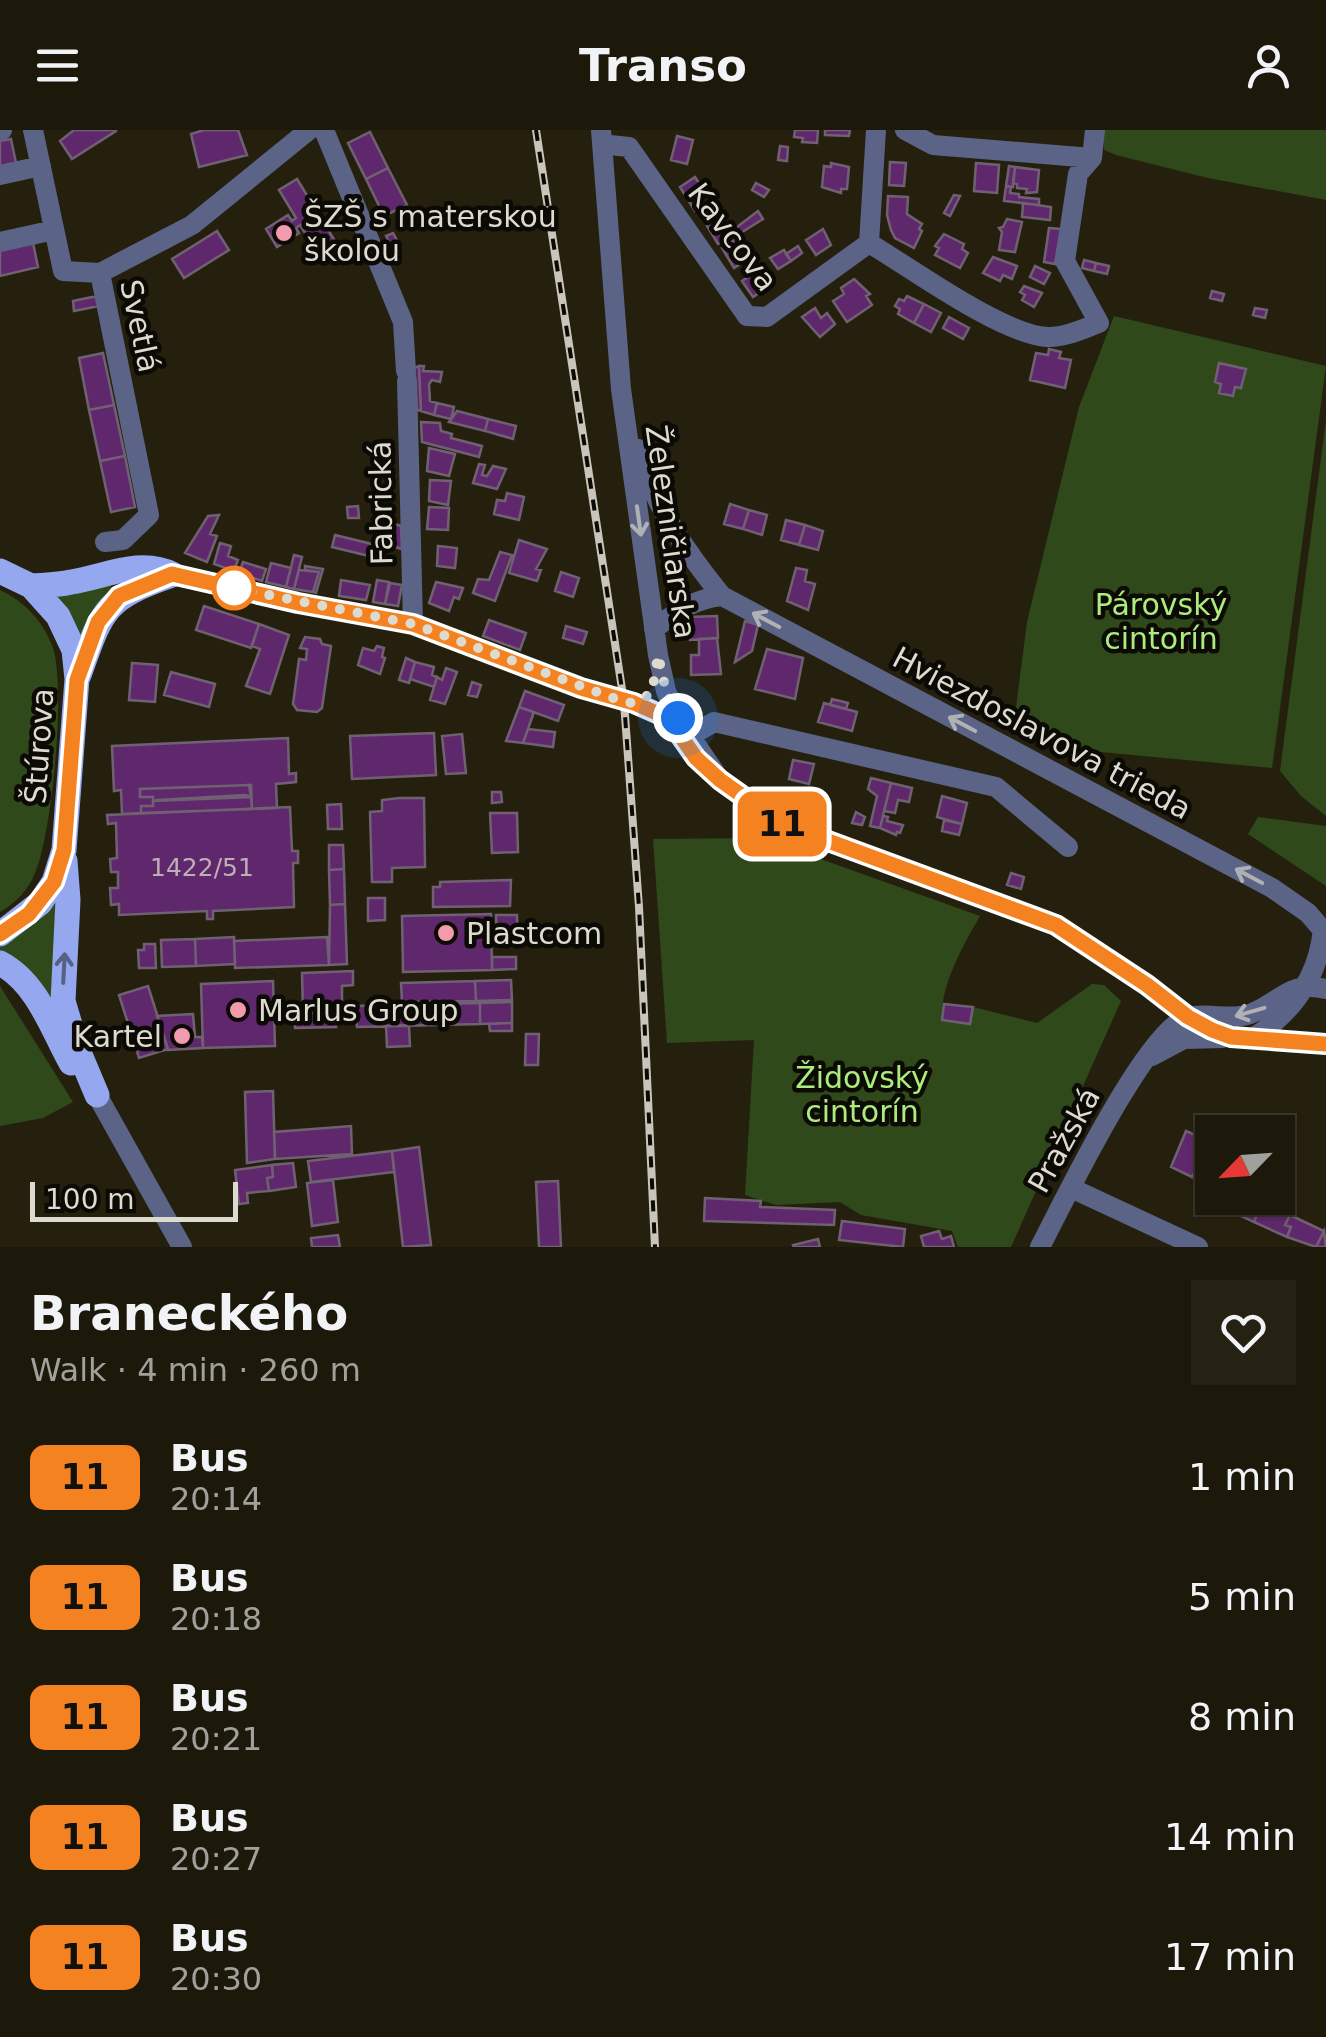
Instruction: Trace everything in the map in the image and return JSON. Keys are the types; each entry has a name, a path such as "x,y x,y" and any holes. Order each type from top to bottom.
{"main road":[{"path":"0,557 69,583"},
{"path":"30,586 69,583 135,568 160,568 172,574"},
{"name":"Štúrova","path":"0,571 30,586 51,606 74,650 77,680 64,850 54,882 40,903 0,934"},
{"path":"77,680 98,622 119,596 172,574"},
{"path":"64,850 68,900 63,1002 97,1094"},
{"path":"0,963 12,969 30,988 72,1066 97,1094"}],"street":[{"path":"100,273 192,225 308,130"},
{"name":"Fabrická","path":"324,130 403,322 413,624"},
{"path":"876,130 869,243 1008,328 1047,337 1099,324 1064,262 1078,174 1092,158 1095,130"},
{"path":"906,130 933,145 1092,158"},
{"name":"Svetlá","path":"39,132 41,166 63,271 100,273 148,515 123,540 105,542"},
{"name":"Kavcova","path":"607,135 629,147 747,316 767,317 869,243"},
{"name":"Železničiarska","path":"607,135 606,203 621,390 658,655 666,691 690,736"},
{"path":"0,175 41,166"},
{"path":"0,242 54,230"},
{"name":"Železničiarska","path":"621,390 660,508 696,565 722,596"},
{"path":"172,574 413,624 581,688 634,703 668,718 696,758 782,824 1056,925 1188,1017 1231,1037"},
{"path":"654,628 683,606 722,596"},
{"name":"Hviezdoslavova trieda","path":"722,596 1272,888 1308,912 1324,931"},
{"path":"634,703 652,693 658,655"},
{"path":"720,780 690,736 714,722 996,787 1068,846"},
{"path":"1253,1038 1316,987 1324,931"},
{"path":"1142,1063 1158,1020 1147,985"},
{"path":"1142,1063 1166,1031 1188,1017 1245,1016 1292,989 1316,987"},
{"path":"1142,1063 1184,1039 1231,1037 1326,1044"},
{"name":"Pražská","path":"1040,1247 1142,1063"},
{"path":"97,1094 182,1247"},
{"path":"1071,1188 1188,1245"}],"green space":[{"path":"1104,130 1326,130 1326,200 1208,178 1116,155 1104,150"},
{"name":"Párovský cintorín","path":"1114,316 1326,366 1272,768 1068,749 1068,744 1039,737 1014,723 1027,622 1079,407"},
{"path":"1326,420 1326,816 1301,796 1280,771"},
{"path":"108,585 112,592 80,636 56,594"},
{"path":"0,590 24,606 43,627 52,645 58,724 41,854 25,890 0,912"},
{"path":"1258,817 1326,826 1326,886 1248,834"},
{"name":"Židovský cintorín","path":"762,838 980,916 948,981 942,1020 970,1024 973,1007 1037,1023 1092,984 1104,985 1121,1001 1011,1247 958,1247 952,1231 861,1215 840,1202 776,1205 745,1195 754,1040 667,1043 653,839"},
{"path":"57,900 48,997 0,953 0,944"},
{"path":"0,986 73,1102 43,1118 0,1126"}],"building":[{"path":"74,130 116,131 72,159 60,141"},
{"path":"238,130 247,155 199,167 191,134"},
{"path":"795,130 818,130 817,143 802,142 803,138 794,137"},
{"path":"825,130 850,130 849,136 825,135"},
{"path":"370,132 388,168 366,179 348,143"},
{"path":"677,136 693,140 687,164 671,160"},
{"path":"11,139 16,163 0,167 0,141"},
{"path":"780,146 788,147 787,161 778,160"},
{"path":"890,162 906,163 904,186 889,185"},
{"path":"831,163 849,167 847,189 841,189 841,193 822,187 824,166 831,167"},
{"path":"976,163 999,165 997,193 974,191"},
{"path":"1009,166 1015,167 1013,187 1006,186"},
{"path":"1015,167 1039,170 1037,192 1026,193 1027,189 1017,188 1013,183"},
{"path":"388,168 407,205 384,216 366,179"},
{"path":"695,177 705,192 699,196 705,205 695,211 680,187"},
{"path":"297,179 335,241 317,252 300,225 296,228 299,233 277,247 266,229 288,215 292,221 296,218 279,190"},
{"path":"756,183 769,190 764,197 752,190"},
{"path":"1006,186 1019,197 1039,199 1039,205 1004,201"},
{"path":"954,195 960,196 950,216 944,213"},
{"path":"888,196 908,197 907,214 922,224 914,248 895,238 891,230"},
{"path":"1023,203 1051,207 1050,220 1022,217"},
{"path":"720,211 733,230 758,211 763,219 718,244 707,226 712,223 709,218"},
{"path":"1007,219 1022,222 1015,252 999,250 999,228"},
{"path":"1049,228 1061,229 1055,264 1044,262"},
{"path":"823,229 831,245 816,255 806,240"},
{"path":"217,231 229,250 184,278 172,259"},
{"path":"393,233 399,244 392,248 386,236"},
{"path":"944,234 964,244 962,249 968,253 960,268 935,255 939,248 935,246"},
{"path":"741,236 753,256 734,268 722,248"},
{"path":"33,243 38,267 0,276 0,250"},
{"path":"798,246 802,253 791,261 786,254"},
{"path":"784,250 791,261 778,269 770,258"},
{"path":"993,257 1017,266 1012,279 1003,275 1000,281 983,273"},
{"path":"1084,260 1096,263 1094,271 1082,268"},
{"path":"1096,263 1109,266 1107,274 1094,271"},
{"path":"1035,266 1050,273 1044,284 1030,277"},
{"path":"757,271 771,285 753,297 742,281"},
{"path":"854,279 870,294 866,296 872,305 847,322 833,301 844,294 841,288"},
{"path":"1024,286 1042,293 1034,307 1022,300 1025,295 1020,292"},
{"path":"1212,291 1224,294 1222,301 1210,298"},
{"path":"907,296 924,304 914,323 898,314 900,309 895,306"},
{"path":"97,297 99,306 74,311 73,301"},
{"path":"924,304 941,313 931,332 914,323"},
{"path":"815,308 821,318 827,313 835,324 820,337 802,317"},
{"path":"1255,308 1267,310 1265,318 1253,315"},
{"path":"949,317 969,328 963,339 943,328"},
{"path":"1049,349 1061,352 1059,358 1071,360 1065,388 1030,380 1036,353 1048,355"},
{"path":"103,353 114,405 89,410 79,358"},
{"path":"1219,363 1246,369 1241,388 1235,387 1233,396 1219,393 1221,384 1215,382"},
{"path":"419,366 424,366 423,371 442,372 440,382 432,380 429,384 430,401 437,403 434,415 421,411"},
{"path":"419,366 421,411 417,410 414,368"},
{"path":"437,403 454,407 451,419 434,415"},
{"path":"114,405 125,456 100,461 89,410"},
{"path":"457,411 488,419 485,431 449,422"},
{"path":"488,419 516,426 513,439 485,431"},
{"path":"421,422 440,423 441,431 452,434 451,438 482,446 479,457 422,442"},
{"path":"429,448 455,454 449,476 427,471"},
{"path":"125,456 135,507 111,512 100,461"},
{"path":"479,464 485,465 482,475 487,476 493,466 506,469 497,489 473,483"},
{"path":"430,480 451,481 448,505 429,501"},
{"path":"507,493 524,497 519,520 494,514 497,500 505,501"},
{"path":"730,504 749,510 743,529 724,524"},
{"path":"358,506 359,518 348,518 347,507"},
{"path":"429,507 449,508 448,530 427,529"},
{"path":"749,510 767,515 762,535 743,529"},
{"path":"219,515 210,534 217,536 207,562 185,553 208,516"},
{"path":"374,518 380,519 381,543 376,542"},
{"path":"380,519 401,526 402,549 381,543"},
{"path":"786,520 805,525 799,545 781,540"},
{"path":"805,525 823,531 818,550 799,545"},
{"path":"335,535 376,545 373,557 332,547"},
{"path":"519,540 547,549 536,569 541,570 537,581 509,573"},
{"path":"220,543 231,546 228,556 238,560 234,571 214,564"},
{"path":"438,546 457,548 455,568 437,566"},
{"path":"500,552 512,555 495,601 473,593 478,579 489,580"},
{"path":"294,555 302,557 294,589 286,587"},
{"path":"243,562 266,569 262,581 239,573"},
{"path":"271,563 291,568 286,587 266,582"},
{"path":"305,566 323,569 316,593 313,592 319,572 305,570"},
{"path":"796,568 807,570 805,581 815,584 808,610 787,601"},
{"path":"299,570 319,572 313,592 294,589"},
{"path":"561,572 579,578 573,597 555,591"},
{"path":"341,580 370,585 366,600 339,596"},
{"path":"377,580 389,582 385,604 373,602"},
{"path":"436,582 463,588 459,599 454,597 449,611 429,603"},
{"path":"390,583 402,585 398,606 385,604"},
{"path":"204,606 259,624 251,648 196,630"},
{"path":"717,616 718,638 690,640 689,617"},
{"path":"489,620 526,633 520,650 483,636"},
{"path":"745,621 758,625 752,651 735,662"},
{"path":"259,624 289,635 270,694 246,686 260,649 252,646"},
{"path":"566,626 587,632 583,644 563,638"},
{"path":"305,637 320,639 322,644 331,646 322,708 317,712 297,710 293,704 299,659 306,660 307,649 300,648"},
{"path":"717,638 721,674 691,675 691,655 699,655 699,639"},
{"path":"377,646 384,648 380,674 358,665 363,648 374,651"},
{"path":"767,649 803,658 795,699 755,689"},
{"path":"406,658 415,662 409,683 399,680"},
{"path":"415,662 434,667 434,687 410,679"},
{"path":"132,663 158,665 155,702 129,700"},
{"path":"446,668 457,672 445,704 430,700 437,677 442,680"},
{"path":"171,672 215,684 209,707 164,695"},
{"path":"472,682 481,685 477,697 468,695"},
{"path":"525,691 564,705 558,721 519,707"},
{"path":"832,699 848,703 846,709 830,705"},
{"path":"824,703 857,712 852,731 818,722"},
{"path":"519,707 534,712 523,743 506,741"},
{"path":"528,729 555,732 553,747 523,743"},
{"path":"434,733 436,775 352,779 350,736"},
{"path":"462,734 466,773 446,774 442,736"},
{"path":"288,738 289,774 296,773 296,782 276,784 277,808 252,809 251,785 164,788 140,789 140,797 153,797 153,806 141,806 141,813 122,814 121,790 114,791 112,746"},
{"path":"793,760 814,764 809,784 789,779"},
{"path":"871,778 891,783 880,828 870,826 877,796 868,789"},
{"path":"891,783 912,788 909,802 898,800 895,813 884,811"},
{"path":"249,785 251,797 153,801 153,797 140,797 140,789"},
{"path":"492,792 501,792 502,802 492,803"},
{"path":"942,796 967,803 962,824 937,817"},
{"path":"251,797 252,809 141,813 141,806 153,806 153,801 158,800"},
{"path":"424,798 425,867 392,868 392,882 372,882 370,812 382,811 382,800"},
{"path":"341,804 342,829 328,829 327,805"},
{"path":"290,807 292,851 298,851 298,863 293,863 294,907 213,911 213,919 207,919 207,911 119,915 119,904 111,905 110,888 118,888 118,872 111,872 110,859 117,858 116,823 108,824 107,815"},
{"path":"856,812 865,817 862,825 852,823"},
{"path":"490,813 517,813 518,852 492,853"},
{"path":"883,816 903,825 900,833 880,828"},
{"path":"944,820 962,824 959,835 942,831"},
{"path":"329,845 343,845 344,869 329,870"},
{"path":"344,869 345,904 330,905 329,870"},
{"path":"1011,873 1024,877 1021,889 1007,885"},
{"path":"511,880 510,906 433,907 433,887 440,887 440,882"},
{"path":"368,898 385,898 385,920 368,921"},
{"path":"345,904 347,964 329,965 330,905"},
{"name":"Plastcom","path":"491,914 492,970 403,972 402,916"},
{"path":"496,915 517,915 518,946 497,947"},
{"path":"234,937 235,964 196,966 195,939"},
{"path":"327,937 329,965 235,968 234,941"},
{"path":"195,939 196,966 162,967 161,940"},
{"path":"144,944 155,944 156,968 139,968 138,950 144,950"},
{"path":"492,957 516,957 516,969 492,970"},
{"path":"353,971 353,985 342,986 342,1011 303,1014 302,973"},
{"path":"511,980 512,1000 476,1001 475,981"},
{"name":"Marlus Group","path":"273,981 275,1046 203,1048 201,984"},
{"path":"475,981 476,1001 402,1002 401,983"},
{"path":"148,986 168,1049 139,1058 119,995"},
{"path":"512,1002 512,1023 480,1024 480,1003"},
{"path":"480,1003 480,1024 357,1027 356,1006"},
{"path":"944,1004 973,1007 970,1024 942,1020"},
{"path":"336,1013 336,1027 295,1028 295,1014"},
{"path":"193,1014 195,1037 202,1037 203,1048 168,1050 157,1016"},
{"path":"512,1023 512,1031 490,1031 489,1024"},
{"path":"409,1025 410,1046 387,1047 386,1026"},
{"path":"526,1034 539,1034 538,1065 525,1065"},
{"path":"273,1091 275,1159 247,1163 245,1092"},
{"path":"351,1126 352,1154 275,1159 274,1132"},
{"path":"1186,1131 1195,1135 1192,1177 1171,1167"},
{"path":"419,1147 431,1245 403,1247 392,1151"},
{"path":"392,1151 394,1172 311,1182 308,1161"},
{"path":"293,1163 296,1187 269,1191 267,1178 273,1177 272,1165"},
{"path":"272,1165 273,1177 267,1178 269,1191 247,1193 248,1203 239,1204 235,1170"},
{"path":"333,1180 338,1222 312,1226 307,1183"},
{"path":"558,1181 561,1247 539,1247 536,1182"},
{"path":"705,1198 761,1201 760,1207 835,1210 834,1225 704,1221"},
{"path":"1239,1215 1257,1215 1254,1222"},
{"path":"1257,1215 1290,1215 1285,1225 1291,1227 1287,1237 1254,1222"},
{"path":"1290,1215 1324,1231 1316,1247 1287,1237 1291,1227 1285,1225"},
{"path":"842,1221 905,1229 903,1247 839,1240"},
{"path":"939,1231 942,1239 951,1236 954,1247 924,1247 921,1236"},
{"path":"1324,1231 1326,1247 1316,1247"},
{"path":"338,1235 340,1247 312,1247 311,1238"},
{"path":"818,1239 820,1247 793,1245"}],"railway":[{"path":"536,130 624,702 639,907 655,1247"}],"bus line":[{"name":"11","path":"0,934 29,914 54,882 64,850 77,680 98,622 119,596 172,574 413,624 581,688 634,703 668,718 696,758 782,824 1056,925 1212,1030 1231,1037 1326,1044"}],"place":[{"name":"ŠZŠ s materskou školou","path":"284,233"},
{"name":"Plastcom","path":"446,933"},
{"name":"Marlus Group","path":"238,1010"},
{"name":"Kartel","path":"182,1036"}],"route":[{"path":"234,588 413,624 624,702 634,703 652,693 658,655 666,691 678,718"}]}
